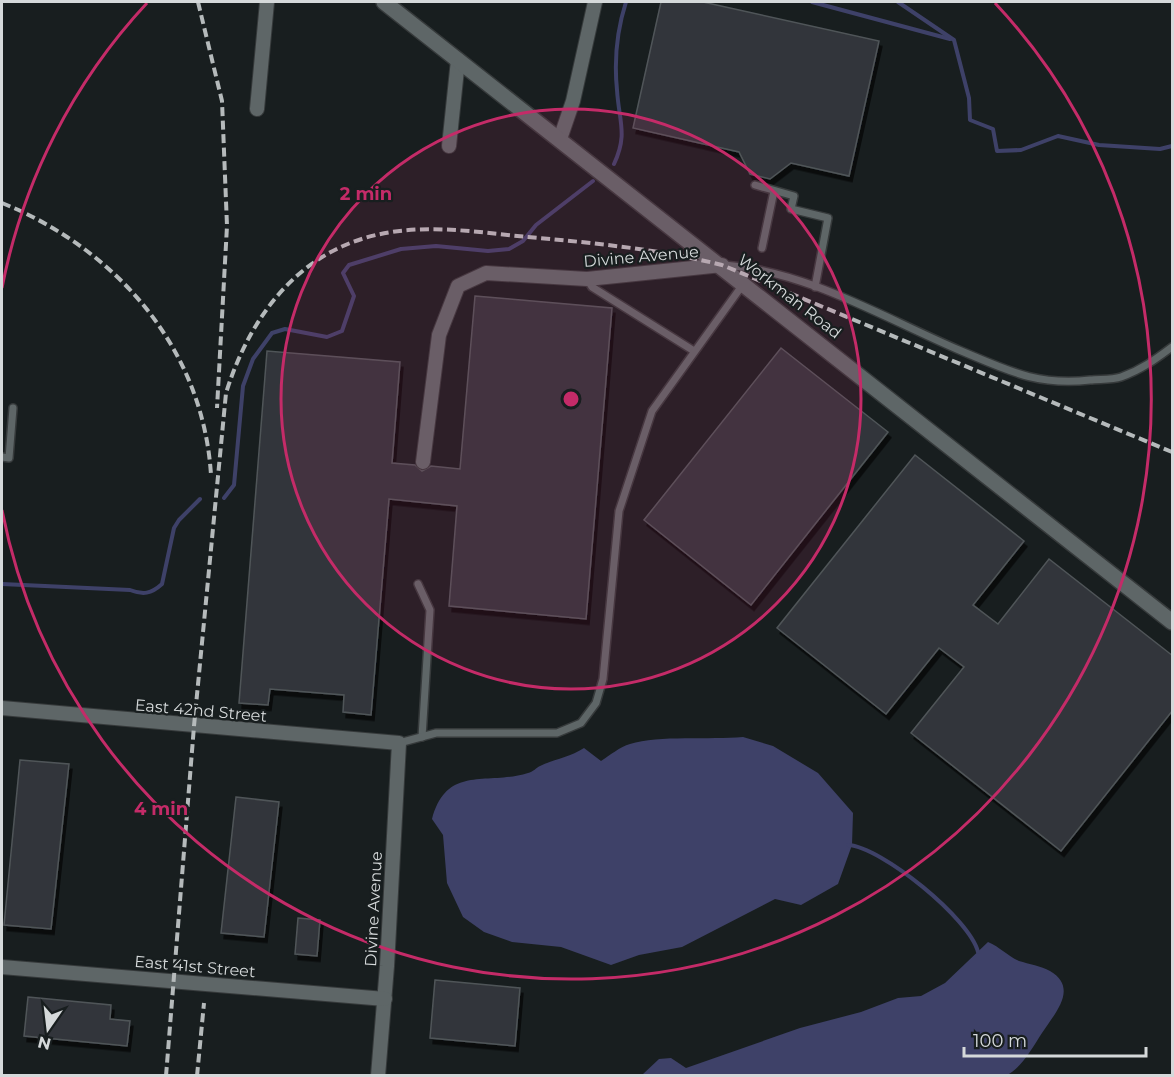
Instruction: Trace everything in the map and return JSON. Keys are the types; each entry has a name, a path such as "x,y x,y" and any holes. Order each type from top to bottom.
{"street":[{"path":"257,109 267,2"},
{"name":"Workman Road","path":"384,2 722,265 1173,622"},
{"path":"560,139 573,101 595,2"},
{"path":"449,146 458,60"},
{"name":"Divine Avenue","path":"423,462 439,335 458,286 486,273 587,279 722,265"},
{"name":"East 42nd Street","path":"2,708 399,743"},
{"name":"Divine Avenue","path":"378,1076 385,999 399,743"},
{"name":"East 41st Street","path":"2,967 385,999"}],"lane":[{"path":"755,185 794,196 791,209 828,218 815,287"},
{"path":"762,248 774,190"},
{"path":"722,265 753,267 815,287 1028,378 1060,383 1119,378 1142,368 1173,347"},
{"path":"587,279 592,286 694,351"},
{"path":"399,743 436,733 556,733 580,723 596,703 603,679 619,512 652,411 744,283"},
{"path":"2,458 9,458 13,408"},
{"path":"418,584 430,610 422,737"}],"water":[{"path":"743,737 773,746 818,773 853,813 852,845 838,884 801,905 775,899 682,947 639,955 611,965 561,947 512,942 484,932 463,917 447,883 443,835 432,819 439,802 448,790 470,780 530,772 584,748 601,761 623,747 642,741"},
{"path":"988,942 1019,961 1050,971 1059,978 1063,985 1064,993 1058,1009 1022,1062 1007,1075 642,1075 659,1059 671,1058 686,1068 800,1028 861,1012 898,998 921,996 945,983"}],"building":[{"path":"661,2 703,2 879,41 849,176 791,163 770,179 750,174 739,152 633,128"},
{"path":"475,296 612,308 586,619 449,606 457,506 389,499 371,715 343,712 344,695 270,689 268,705 239,703 267,351 400,362 392,463 415,465 422,471 431,466 460,469"},
{"path":"781,348 888,432 751,605 644,520"},
{"path":"915,455 1024,541 973,605 998,624 1049,559 1173,656 1173,710 1061,851 911,733 964,667 939,648 886,714 777,628"},
{"path":"20,760 69,764 51,929 4,925"},
{"path":"236,797 279,802 264,937 221,933"},
{"path":"298,918 320,920 317,956 295,954"},
{"path":"435,980 520,988 515,1046 430,1038"},
{"path":"28,997 111,1005 110,1019 130,1021 127,1046 24,1036"}],"waterway":[{"path":"614,164 622,136 616,56 620,23 626,2"},
{"path":"812,2 950,39"},
{"path":"898,2 954,40 969,98 970,120 993,129 997,151 1021,150 1058,136 1099,145 1160,149 1172,146"},
{"path":"224,498 234,485 243,386 253,359 272,333 285,329 327,337 342,331 354,296 343,273 349,265 401,249 436,246 488,251 509,249 523,241 536,225 593,181"},
{"path":"2,584 150,592 162,584 174,528 200,499"},
{"path":"848,845 882,858 923,887 959,922 972,938 978,952"}],"railway":[{"path":"198,2 222,101 227,226 217,408"},
{"path":"2,203 43,223 82,247 116,276 146,309 171,345 191,385 204,429 211,475"},
{"path":"166,1076 194,726 226,393 250,336 266,310 285,287 332,251 360,239 392,232 443,229 626,247 722,265 1172,452"},
{"path":"197,1076 204,1003"}]}
